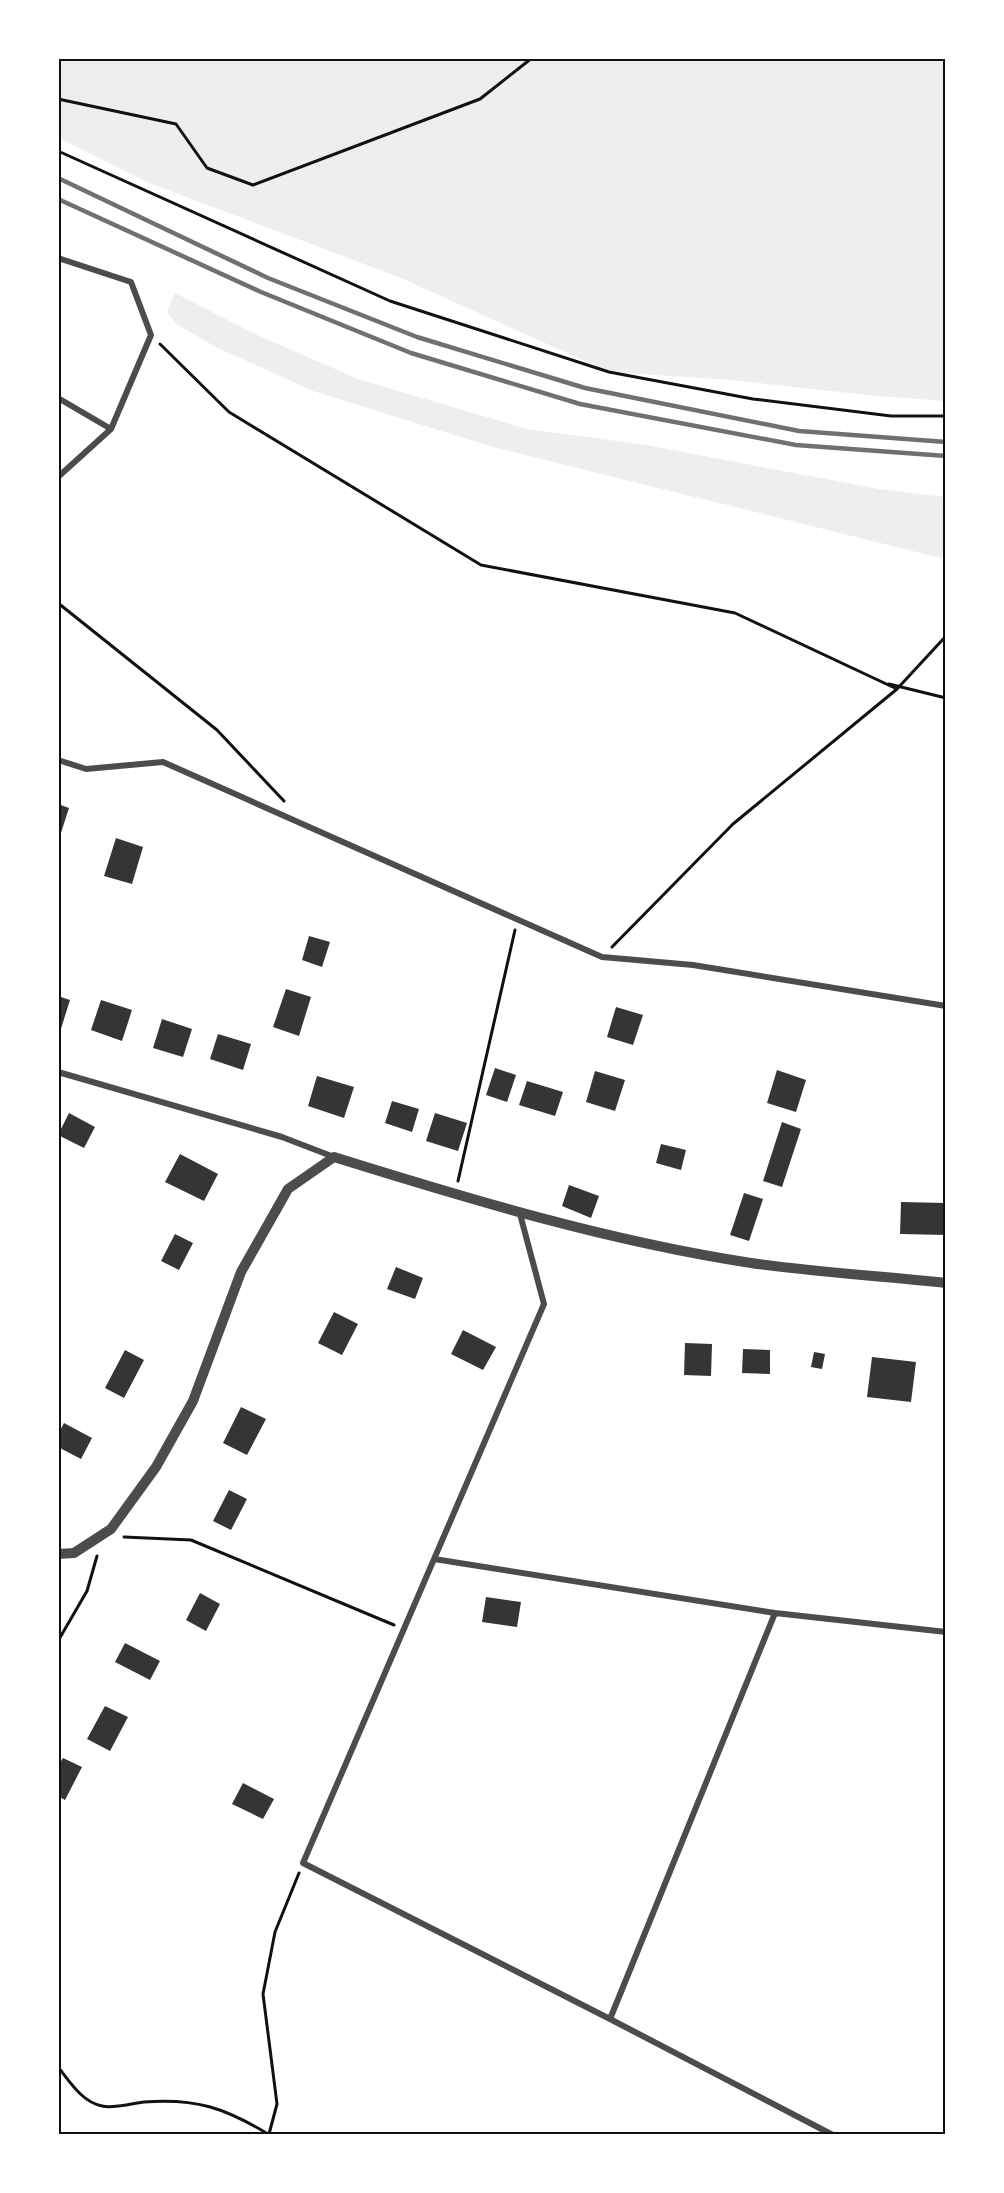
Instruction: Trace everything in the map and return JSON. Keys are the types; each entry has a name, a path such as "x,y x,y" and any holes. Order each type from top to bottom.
{"street":[{"path":"58,258 131,282 151,335 111,429 58,477"},
{"path":"58,398 111,429"},
{"path":"58,760 86,769 163,762 602,957 693,965 945,1006"},
{"path":"58,1072 282,1137 334,1157 455,1195 582,1230 752,1263 945,1283"},
{"path":"58,1554 75,1553 111,1529 156,1467 193,1401 242,1272 288,1189 334,1157"},
{"path":"520,1214 544,1304 303,1863 831,2134"},
{"path":"434,1559 775,1613 945,1632"},
{"path":"610,2019 775,1613"}],"path":[{"path":"58,99 176,124 207,168 253,185 480,99 532,58"},
{"path":"58,151 390,300 609,372 753,399 891,416 945,416"},
{"path":"151,335 229,412 481,565 735,613 884,683 945,698"},
{"path":"58,603 217,730 307,825"},
{"path":"602,957 734,824 899,688 945,636"},
{"path":"455,1195 517,919"},
{"path":"58,1641 87,1591 102,1536 191,1540 404,1629"},
{"path":"58,2067 81,2095 103,2107 147,2102 202,2104 240,2117 268,2134 277,2104 263,1994 275,1932 303,1863"}],"shaded area":[{"path":"58,59 945,59 945,401 731,380 609,372 401,278 149,183 59,138"},
{"path":"175,293 255,334 358,379 527,429 646,445 879,489 945,497 945,559 493,447 313,391 216,347 176,324 167,312"}],"building":[{"path":"58,804 69,808 59,839 58,839"},
{"path":"116,838 143,847 132,884 104,876"},
{"path":"309,936 330,942 322,967 302,960"},
{"path":"286,989 311,997 299,1036 273,1027"},
{"path":"58,996 70,1000 59,1035 58,1035"},
{"path":"101,1000 132,1010 122,1041 91,1030"},
{"path":"616,1007 643,1015 633,1045 607,1037"},
{"path":"162,1019 192,1029 183,1057 153,1048"},
{"path":"218,1034 251,1044 243,1070 210,1059"},
{"path":"495,1068 516,1075 507,1102 486,1095"},
{"path":"777,1070 806,1080 796,1112 767,1103"},
{"path":"595,1071 625,1080 615,1111 586,1102"},
{"path":"317,1076 354,1087 344,1118 308,1106"},
{"path":"527,1081 563,1092 555,1116 519,1105"},
{"path":"392,1101 419,1109 412,1132 385,1123"},
{"path":"69,1113 95,1127 84,1148 58,1135"},
{"path":"435,1113 467,1123 458,1151 426,1141"},
{"path":"782,1122 801,1129 782,1187 763,1181"},
{"path":"661,1144 686,1150 681,1170 656,1163"},
{"path":"180,1154 218,1174 204,1201 165,1182"},
{"path":"569,1185 599,1196 591,1218 562,1206"},
{"path":"744,1193 763,1199 749,1241 730,1235"},
{"path":"901,1202 946,1203 946,1235 900,1234"},
{"path":"175,1234 193,1243 179,1270 161,1261"},
{"path":"396,1267 423,1278 415,1299 387,1289"},
{"path":"334,1312 358,1324 342,1355 318,1343"},
{"path":"463,1330 496,1347 483,1370 451,1354"},
{"path":"685,1343 712,1344 711,1376 684,1375"},
{"path":"743,1349 770,1350 770,1374 742,1373"},
{"path":"125,1350 144,1360 124,1398 105,1388"},
{"path":"814,1352 825,1354 822,1369 811,1367"},
{"path":"872,1357 916,1362 911,1402 867,1397"},
{"path":"241,1407 266,1419 247,1455 223,1443"},
{"path":"64,1423 92,1438 81,1459 58,1447 58,1434"},
{"path":"229,1490 247,1499 231,1530 213,1521"},
{"path":"200,1593 220,1604 206,1631 186,1620"},
{"path":"486,1597 521,1602 517,1627 482,1622"},
{"path":"125,1643 160,1661 150,1680 115,1662"},
{"path":"105,1706 128,1717 110,1751 87,1739"},
{"path":"63,1758 82,1767 65,1800 58,1796 58,1766"},
{"path":"243,1783 274,1799 263,1819 232,1804"}],"railway":[{"path":"58,178 268,278 417,337 585,388 799,431 946,442"},
{"path":"58,199 261,292 411,353 580,404 796,445 946,456"}]}
